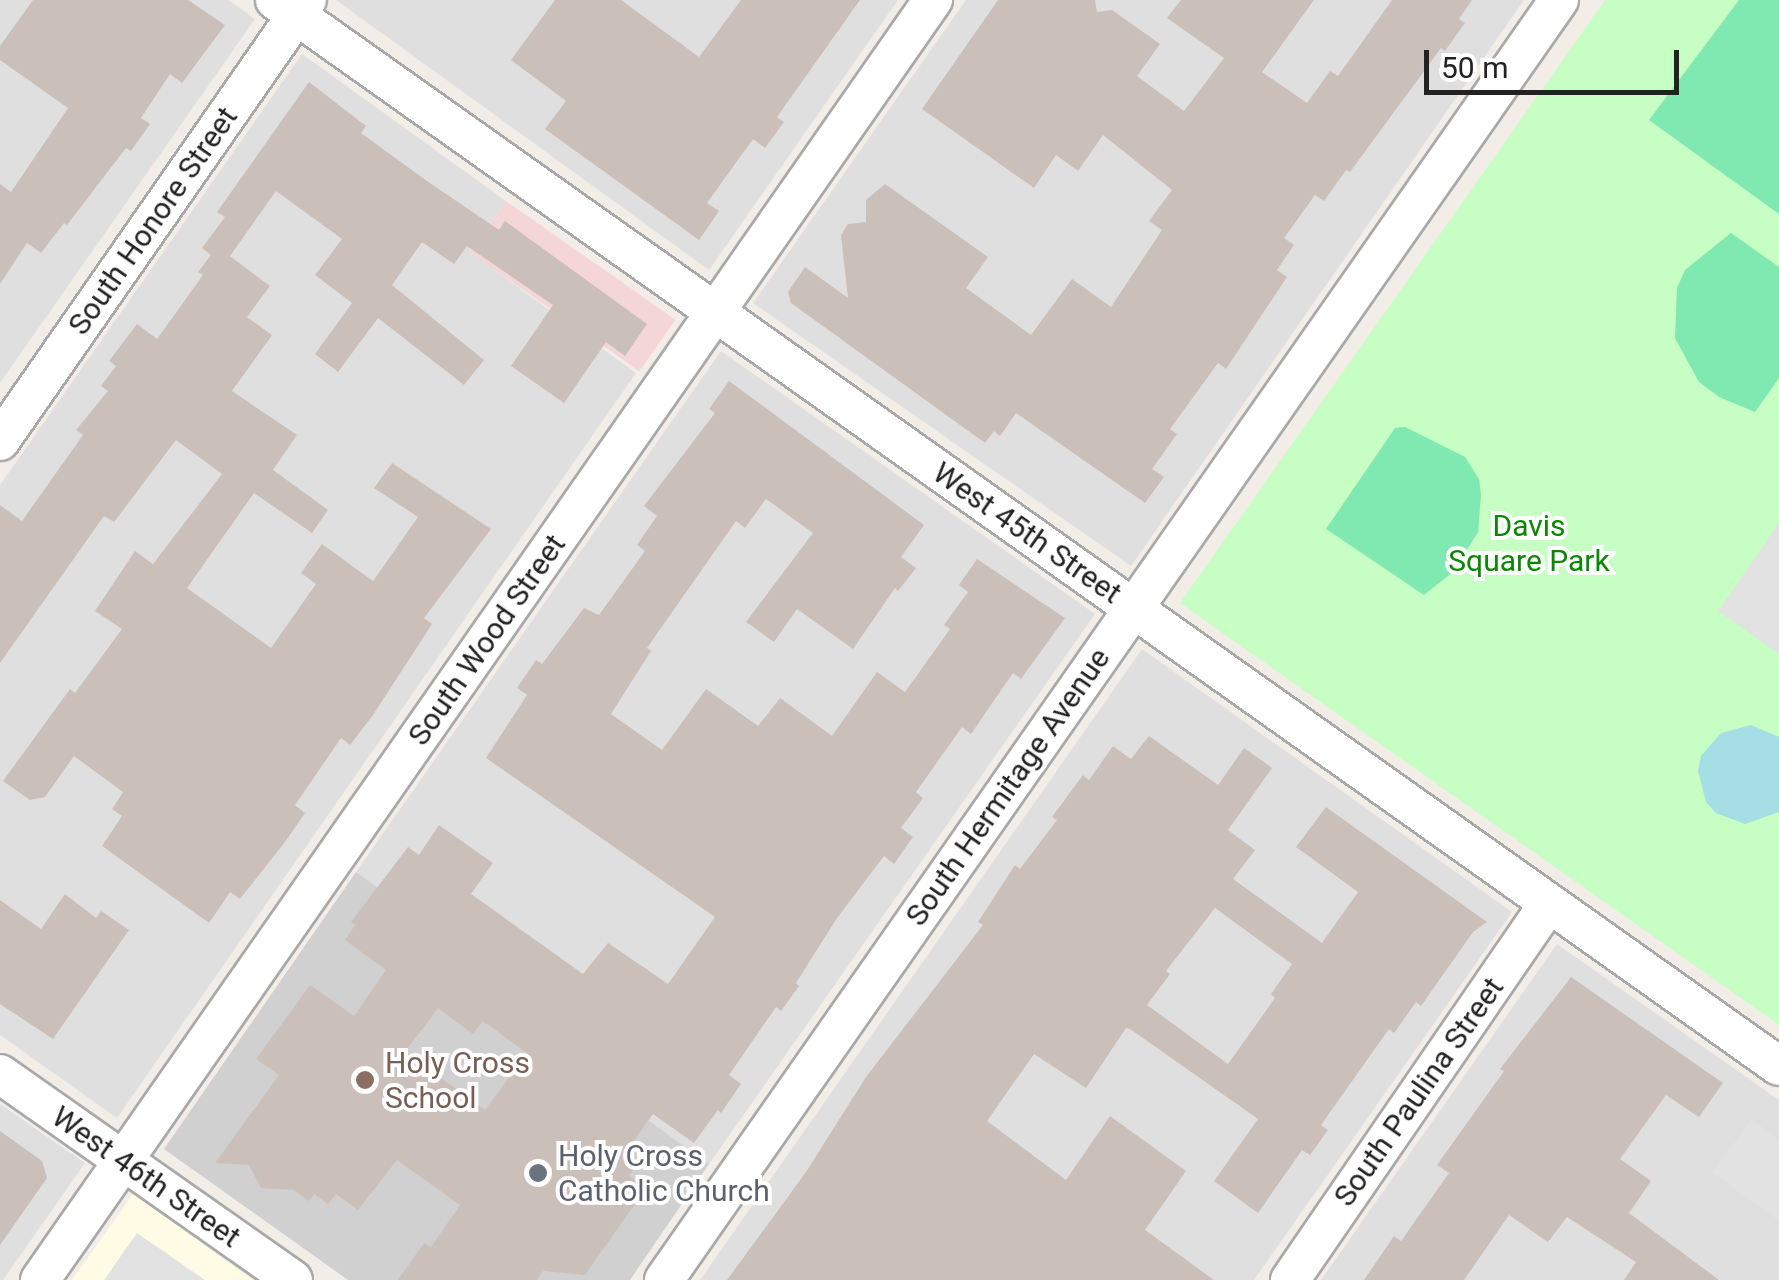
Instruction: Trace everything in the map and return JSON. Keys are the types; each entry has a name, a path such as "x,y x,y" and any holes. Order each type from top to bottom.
{"street":[{"name":"South Wood Street","path":"40,1280 933,0"},
{"name":"South Hermitage Avenue","path":"664,1280 1558,0"},
{"name":"West 45th Street","path":"293,5 715,312 1779,1066"},
{"name":"South Honore Street","path":"0,441 293,5"},
{"name":"South Paulina Street","path":"1290,1280 1549,903"},
{"name":"West 46th Street","path":"0,1074 293,1280"}],"shaded area":[{"path":"0,0 228,0 255,19 0,383"},
{"path":"336,0 898,0 709,270"},
{"path":"966,0 1524,0 1131,566 753,303"},
{"path":"302,54 506,201 470,252 636,373 117,1118 0,1035 0,485"},
{"path":"506,201 676,320 639,371 470,253"},
{"path":"721,351 1095,614 709,1164 529,1034 544,1008 356,872"},
{"path":"1779,523 1779,654 1718,611"},
{"path":"1142,649 1512,912 1254,1280 700,1280"},
{"path":"356,872 545,1008 529,1034 709,1164 630,1280 348,1280 164,1149"},
{"path":"1557,944 1779,1100 1779,1280 1321,1280"},
{"path":"0,1104 85,1163 3,1280 0,1280"},
{"path":"1751,1119 1779,1139 1779,1221 1713,1173"},
{"path":"133,1194 253,1280 72,1280"},
{"path":"137,1233 205,1280 104,1280"}],"green space":[{"name":"Davis Square Park","path":"1605,0 1779,0 1779,1025 1180,603"},
{"path":"1739,0 1779,0 1779,214 1649,120"},
{"path":"1731,233 1779,267 1779,378 1755,412 1719,397 1699,382 1675,338 1677,288 1685,270"},
{"path":"1405,427 1465,457 1479,479 1481,495 1478,532 1454,571 1424,595 1326,529 1395,428"}],"water":[{"path":"1751,725 1779,737 1779,812 1745,824 1716,813 1706,802 1698,771 1701,756 1721,733"}],"building":[{"path":"33,0 188,0 225,25 182,83 170,74 141,118 150,124 131,151 126,148 67,225 64,223 41,253 27,243 0,284 0,184 11,192 68,108 0,60 0,46"},
{"path":"555,0 621,0 699,57 741,0 860,0 777,117 784,122 765,148 753,139 707,203 719,211 699,240 545,129 566,101 511,60"},
{"path":"998,0 1095,0 1097,12 1112,10 1160,44 1137,76 1184,111 1224,58 1167,18 1181,0 1314,0 1262,72 1307,103 1330,71 1338,76 1392,0 1472,0 1459,19 1465,23 1445,51 1441,48 1350,172 1346,170 1324,201 1315,195 1284,238 1294,245 1277,270 1287,277 1226,369 1218,363 1170,429 1177,434 1152,469 1164,477 1145,503 1016,413 1000,436 994,431 985,443 791,303 788,292 805,267 848,298 841,235 848,224 866,222 866,200 885,184 988,257 966,288 1031,335 1072,279 1111,307 1162,230 1149,221 1172,190 1103,135 1078,171 1056,155 1034,188 922,109"},
{"path":"309,82 366,126 361,133 427,181 499,230 505,221 647,324 625,356 606,342 564,403 511,366 553,305 467,246 454,264 422,242 392,285 484,360 464,385 378,318 338,372 315,354 352,303 315,275 342,239 276,191 230,256 270,286 247,317 272,335 232,391 297,435 273,470 328,510 312,533 254,493 187,588 271,648 316,584 301,573 322,544 373,581 418,517 374,488 392,463 491,529 424,618 432,624 373,715 350,745 341,738 295,805 305,813 285,842 240,899 230,892 209,923 102,846 122,816 112,809 123,792 74,756 45,797 30,800 3,781 70,689 75,693 122,629 95,611 135,551 153,564 222,474 176,440 114,522 104,516 0,663 0,505 22,521 83,435 76,430 108,391 101,386 116,366 109,361 137,324 157,339 203,275 198,272 211,255 202,248 225,217 217,212"},
{"path":"729,381 924,525 901,557 916,568 898,591 895,588 853,649 797,609 774,642 746,622 813,533 766,499 745,528 736,521 647,648 651,651 611,714 662,750 706,689 758,726 780,698 832,736 877,672 905,692 950,629 944,625 968,592 959,585 977,559 1065,618 1021,679 1013,673 971,734 962,727 916,792 923,798 901,828 913,837 894,864 884,856 837,918 796,983 799,986 781,1011 776,1007 729,1075 741,1084 721,1113 718,1110 694,1143 653,1114 622,1157 635,1167 629,1176 646,1188 585,1275 543,1271 537,1280 398,1280 424,1243 431,1247 460,1205 397,1160 358,1210 336,1194 328,1204 314,1194 309,1201 294,1190 261,1188 249,1165 215,1163 279,1075 256,1059 310,985 354,1016 386,970 345,940 355,925 351,922 408,847 419,855 439,825 493,863 471,894 583,974 608,943 668,984 715,917 486,758 527,695 517,688 536,660 542,664 584,608 599,615 645,551 637,545 657,516 644,506 715,413 709,409","holes":["438,1008 473,1034 483,1021 527,1053 485,1110 405,1052"]},
{"path":"1149,736 1218,785 1244,748 1272,768 1228,830 1255,850 1233,879 1322,943 1358,892 1296,847 1326,807 1487,922 1473,932 1421,1006 1416,1002 1394,1033 1389,1029 1321,1125 1328,1130 1310,1155 1302,1150 1258,1213 1214,1181 1258,1119 1130,1029 1126,1028 1086,1088 1034,1054 987,1121 1066,1180 1110,1116 1186,1171 1145,1230 1214,1280 727,1280 806,1172 866,1077 983,925 978,922 1015,865 1020,869 1057,820 1052,817 1083,775 1089,780 1113,746 1131,759","holes":["1215,908 1292,964 1271,994 1275,998 1228,1064 1147,1005 1170,974 1166,971"]},
{"path":"65,894 96,918 101,911 129,930 53,1039 0,1004 0,900 41,929"},
{"path":"1571,977 1723,1083 1699,1117 1666,1095 1620,1159 1651,1181 1629,1213 1719,1280 1624,1280 1636,1262 1567,1217 1548,1242 1509,1215 1464,1280 1364,1280 1394,1236 1401,1241 1449,1173 1437,1165 1504,1071 1500,1069"},
{"path":"0,1131 42,1161 47,1178 0,1245"}],"place":[{"name":"Holy Cross School","path":"365,1080"},
{"name":"Holy Cross Catholic Church","path":"538,1173"}]}
